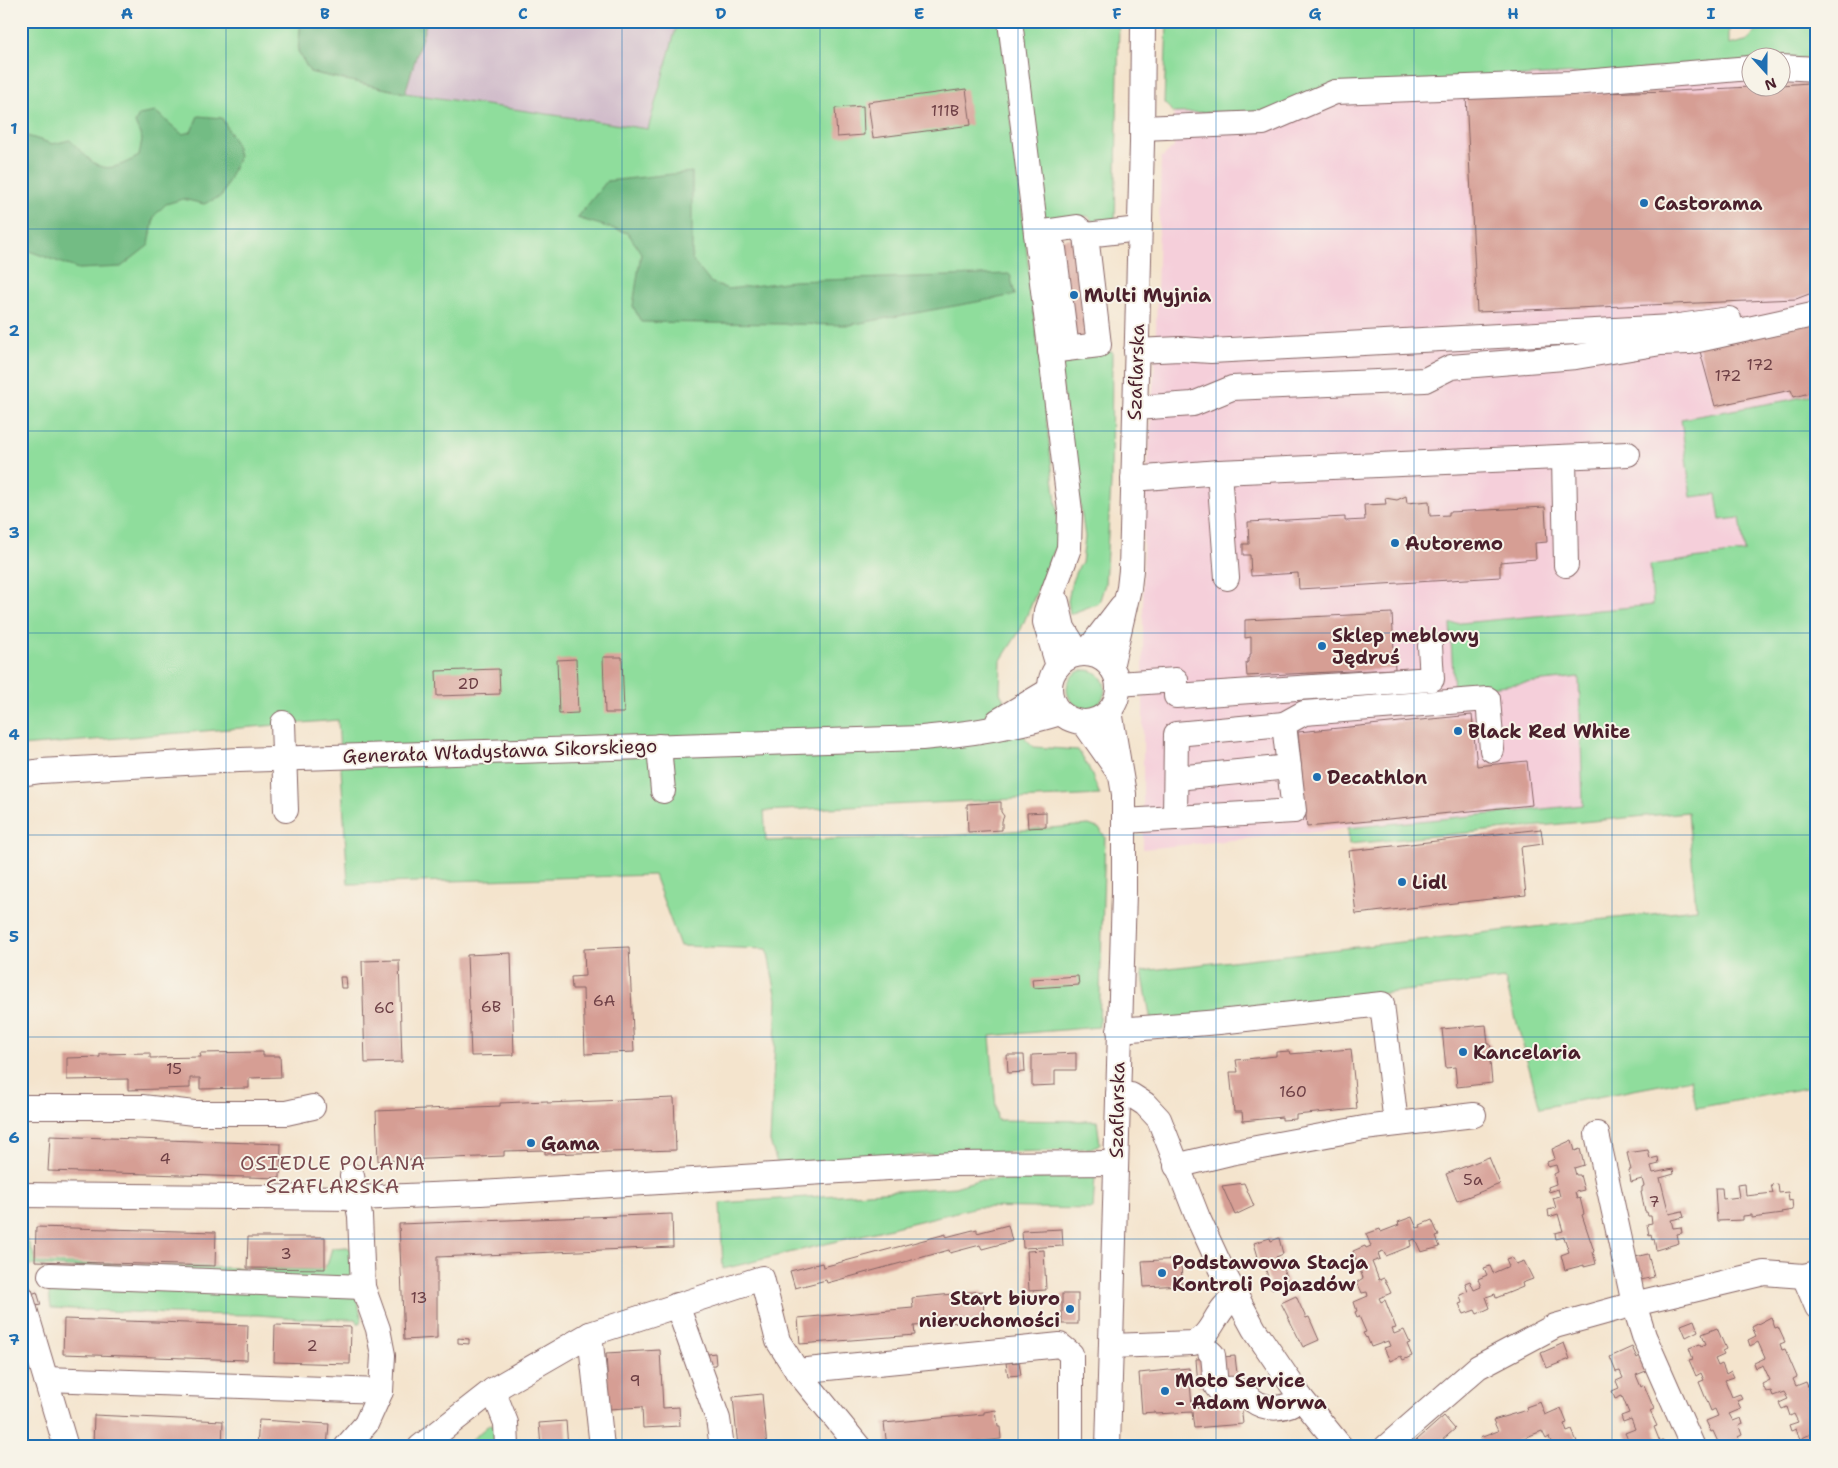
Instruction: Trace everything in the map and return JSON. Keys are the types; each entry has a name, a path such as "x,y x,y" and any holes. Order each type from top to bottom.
{"street":[{"path":"1010,21 1057,292 1070,519 1069,548 1046,612 1045,622 1058,666"},
{"name":"Szaflarska","path":"1115,675 1131,570 1144,21"},
{"path":"1790,68 1817,69"},
{"path":"1142,128 1263,123 1335,92 1572,83 1740,69"},
{"path":"1057,292 1091,282 1139,229"},
{"path":"1057,292 1091,282"},
{"path":"1057,292 1091,282"},
{"path":"1136,351 1180,349 1211,351 1672,326 1775,314 1817,302"},
{"path":"1135,408 1193,404 1232,388 1425,380 1452,368 1576,357 1661,344 1689,342 1817,314"},
{"path":"1133,479 1219,472 1628,454"},
{"path":"1564,457 1566,565"},
{"path":"1219,472 1227,578"},
{"path":"1056,582 1057,607 1063,628 1082,654"},
{"name":"Szaflarska","path":"1082,654 1126,602"},
{"path":"1115,675 1176,680 1176,696 1432,679 1430,646"},
{"path":"1082,654 1104,660 1115,675 1118,693 1116,702 1110,711 1094,721 1084,723 1075,721 1060,713 1052,699 1050,690 1050,682 1058,666 1072,656 1082,654"},
{"name":"Generała Władysława Sikorskiego","path":"978,732 1050,690"},
{"path":"1176,818 1176,734 1284,724 1304,713 1488,699 1492,750"},
{"name":"Szaflarska","path":"1108,1447 1124,892 1124,794 1110,711"},
{"name":"Generała Władysława Sikorskiego","path":"21,774 80,768 922,738 978,732 1060,713"},
{"path":"283,723 286,810"},
{"name":"Szaflarska","path":"1084,723 1120,773"},
{"path":"1124,821 1294,810 1284,724"},
{"path":"659,746 663,790"},
{"path":"1176,778 1289,768"},
{"path":"1119,1030 1219,1022 1382,1004 1396,1124"},
{"path":"1118,1095 1131,1095 1145,1104 1159,1119 1176,1166 1212,1250 1237,1298 1274,1360 1301,1398 1342,1447"},
{"path":"21,1107 142,1107 203,1113 286,1113 314,1107"},
{"path":"1176,1166 1230,1153 1364,1128 1474,1115"},
{"path":"1597,1134 1634,1304 1644,1336 1693,1447"},
{"path":"21,1195 354,1187 491,1192 952,1164 1116,1163"},
{"path":"346,1447 366,1424 381,1391 383,1355 378,1329 363,1287 360,1216 354,1187"},
{"path":"1386,1447 1478,1367 1555,1326 1634,1304 1764,1273 1810,1274 1817,1307"},
{"path":"50,1275 363,1287"},
{"path":"420,1447 494,1390 590,1334 762,1278 778,1340 797,1371 859,1447"},
{"path":"21,1296 66,1447"},
{"path":"1205,1346 1206,1336 1225,1305 1237,1298"},
{"path":"677,1305 718,1419 722,1447"},
{"path":"590,1334 602,1447"},
{"path":"1111,1346 1193,1343 1205,1346 1225,1352 1228,1385 1225,1389 1240,1391 1258,1404 1271,1408 1294,1404 1301,1398"},
{"path":"797,1371 1060,1345 1072,1354 1071,1447"},
{"path":"46,1379 381,1391"},
{"path":"494,1390 506,1423 507,1447"}],"shaded area":[{"path":"427,21 678,21 648,129 405,93"},
{"path":"1817,59 1817,393 1681,420 1691,497 1716,494 1740,518 1746,552 1650,565 1653,605 1450,624 1454,691 1579,677 1583,805 1143,849 1143,503 1148,463 1155,360 1161,158 1174,147 1174,113 1269,111 1322,88 1740,64 1740,98 1790,98 1790,60"}],"green space":[{"path":"21,21 301,21 298,51 310,72 405,93 648,129 678,21 1000,21 1060,537 1021,629 1001,660 1000,693 1026,739 1034,747 1078,750 1088,766 1100,795 764,811 766,841 946,836 1089,825 1100,829 1105,837 1099,1027 990,1036 997,1120 1097,1121 1100,1144 1091,1148 1052,1151 954,1153 778,1165 770,1142 777,999 767,949 680,946 654,875 348,884 338,720 21,746"},
{"path":"301,21 427,21 405,93 310,72 298,51"},
{"path":"1019,21 1119,21 1115,224 1097,226 1088,216 1043,221"},
{"path":"1167,21 1729,21 1729,45 1749,40 1763,21 1817,21 1817,59 1790,59 1790,48 1740,48 1740,64 1322,88 1269,111 1174,113 1164,103"},
{"path":"156,112 182,134 191,132 198,116 222,118 235,142 239,156 222,196 204,204 183,199 166,204 154,216 149,245 121,267 78,269 21,248 21,134 53,144 70,140 94,163 108,168 139,156 142,139 135,123 139,115"},
{"path":"692,172 692,260 710,282 728,289 793,281 1010,274 1015,295 849,325 641,322 633,306 641,253 628,233 577,218 607,181"},
{"path":"1112,351 1111,484 1105,584 1099,603 1070,614 1068,601 1072,581 1082,563 1085,537 1058,358"},
{"path":"1817,393 1817,1086 1696,1108 1691,1079 1540,1108 1505,979 1151,1021 1142,971 1696,909 1688,812 1349,844 1348,828 1583,805 1579,677 1454,691 1450,624 1653,605 1650,565 1745,552 1740,518 1720,520 1716,494 1691,497 1681,419 1789,400"},
{"path":"1086,670 1100,675 1105,689 1100,703 1086,708 1072,703 1067,689 1072,675"},
{"path":"1095,1177 1093,1209 977,1207 723,1269 720,1203 955,1187 978,1180"},
{"path":"26,1238 38,1263 318,1270 327,1265 332,1248 347,1247 352,1250 353,1276 348,1282 25,1265 21,1254 21,1239"},
{"path":"47,1279 356,1294 362,1320 359,1324 355,1319 170,1314 51,1308"},
{"path":"490,1424 499,1427 501,1447 463,1447"}],"building":[{"name":"Castorama","path":"1809,83 1810,114 1817,114 1817,291 1796,299 1477,312 1466,96 1740,88 1740,98 1790,98 1790,84"},
{"path":"966,89 971,125 873,138 868,102"},
{"path":"863,106 864,135 837,137 835,108"},
{"name":"Multi Myjnia","path":"1076,237 1091,351 1072,353 1057,240"},
{"path":"1817,320 1817,391 1794,397 1791,390 1715,406 1698,344"},
{"name":"Autoremo","path":"1406,496 1407,503 1429,501 1430,516 1449,515 1449,512 1545,507 1547,542 1535,543 1536,559 1500,562 1500,577 1299,589 1298,573 1251,576 1250,555 1243,555 1243,544 1249,544 1248,522 1345,517 1345,521 1365,520 1364,505 1386,504 1385,498 1397,500"},
{"name":"Sklep meblowy Jędruś","path":"1392,613 1395,669 1247,676 1246,663 1251,654 1251,637 1245,638 1245,620"},
{"path":"603,657 622,657 624,713 605,713"},
{"path":"576,659 578,713 559,714 557,660"},
{"path":"499,669 500,694 437,696 436,671"},
{"path":"1472,715 1477,766 1527,761 1532,805 1307,827 1298,732"},
{"path":"1001,802 1001,812 1004,816 1002,830 968,832 967,804"},
{"path":"1046,812 1046,827 1028,828 1027,813"},
{"path":"1541,829 1543,844 1521,847 1526,895 1356,914 1349,851"},
{"path":"629,947 634,1052 585,1054 583,989 572,989 571,977 585,976 584,949"},
{"path":"511,953 514,1055 471,1056 467,955"},
{"path":"399,960 402,1062 365,1063 362,961"},
{"path":"1078,976 1079,985 1033,988 1032,979"},
{"path":"340,977 346,977 347,988 341,988"},
{"path":"1486,1025 1488,1044 1490,1044 1491,1050 1489,1050 1492,1083 1457,1087 1455,1067 1446,1068 1442,1029"},
{"path":"1351,1049 1357,1109 1296,1115 1296,1119 1282,1120 1282,1117 1243,1121 1242,1112 1234,1112 1230,1072 1238,1072 1236,1060 1276,1056 1276,1052 1289,1051 1290,1054"},
{"path":"263,1052 263,1056 280,1056 281,1077 249,1078 249,1088 200,1089 200,1078 190,1078 190,1088 128,1090 128,1079 67,1080 67,1058 100,1057 100,1054 150,1053 150,1058 201,1057 200,1053"},
{"path":"1076,1053 1076,1070 1055,1070 1055,1085 1032,1086 1032,1055"},
{"path":"1007,1055 1024,1055 1025,1072 1008,1073"},
{"path":"674,1098 676,1150 545,1154 545,1150 504,1151 504,1156 378,1161 376,1111 500,1106 500,1103"},
{"path":"50,1136 281,1144 280,1178 48,1171"},
{"path":"1572,1140 1575,1151 1580,1149 1584,1165 1574,1168 1576,1175 1580,1175 1584,1190 1575,1192 1577,1199 1580,1198 1584,1214 1582,1215 1594,1251 1596,1264 1565,1270 1561,1255 1569,1252 1564,1237 1556,1239 1555,1233 1563,1231 1558,1214 1549,1217 1548,1210 1556,1208 1553,1198 1560,1196 1558,1189 1549,1192 1548,1187 1556,1184 1554,1174 1558,1172 1556,1165 1548,1167 1547,1162 1555,1159 1552,1149"},
{"path":"1648,1150 1650,1159 1658,1157 1659,1164 1651,1166 1653,1173 1673,1169 1674,1174 1660,1178 1669,1214 1682,1211 1684,1217 1671,1220 1673,1228 1681,1227 1682,1233 1677,1234 1679,1243 1656,1250 1654,1238 1652,1239 1651,1234 1649,1235 1647,1224 1652,1223 1651,1216 1648,1216 1647,1212 1645,1212 1641,1192 1644,1186 1642,1179 1631,1182 1629,1170 1631,1170 1627,1153"},
{"path":"1489,1157 1500,1184 1457,1201 1446,1174"},
{"path":"1244,1183 1254,1206 1235,1215 1222,1186"},
{"path":"1745,1184 1746,1196 1773,1193 1771,1185 1778,1184 1779,1193 1788,1192 1789,1201 1792,1200 1793,1210 1781,1212 1782,1214 1752,1218 1752,1215 1743,1216 1743,1220 1717,1221 1715,1188 1722,1188 1723,1199 1739,1197 1737,1185"},
{"path":"672,1214 673,1247 437,1257 437,1338 404,1340 399,1224"},
{"path":"1412,1217 1417,1228 1432,1220 1439,1236 1436,1237 1440,1247 1421,1252 1415,1239 1410,1241 1411,1246 1386,1256 1383,1251 1378,1253 1380,1259 1372,1262 1379,1280 1384,1278 1391,1293 1379,1298 1381,1302 1385,1300 1396,1328 1392,1329 1394,1334 1404,1330 1410,1343 1407,1344 1412,1356 1403,1360 1401,1356 1390,1361 1384,1348 1390,1346 1388,1341 1371,1347 1363,1333 1366,1332 1359,1316 1357,1317 1355,1312 1357,1311 1354,1302 1368,1296 1367,1292 1362,1293 1357,1282 1363,1278 1353,1251 1365,1246 1366,1248 1371,1246 1366,1234 1380,1229 1381,1232 1399,1225 1398,1222"},
{"path":"1008,1225 1012,1241 982,1249 980,1245 950,1253 949,1250 827,1283 826,1280 795,1288 790,1271 822,1263 823,1267 946,1234 946,1237 977,1229 977,1233"},
{"path":"36,1227 216,1232 215,1266 35,1261"},
{"path":"1062,1229 1063,1246 1023,1248 1022,1231"},
{"path":"248,1237 325,1237 325,1269 247,1268"},
{"path":"1270,1238 1271,1241 1279,1238 1283,1254 1276,1257 1277,1262 1281,1261 1288,1284 1271,1289 1265,1266 1261,1267 1254,1243"},
{"path":"1044,1250 1046,1290 1029,1291 1027,1251"},
{"path":"1648,1254 1654,1277 1641,1280 1635,1257"},
{"path":"1512,1257 1516,1264 1524,1261 1533,1279 1522,1283 1523,1287 1496,1298 1495,1294 1486,1297 1490,1308 1477,1314 1475,1310 1464,1314 1459,1304 1462,1303 1460,1295 1468,1292 1465,1283 1470,1281 1474,1290 1481,1287 1478,1279 1487,1275 1484,1268 1490,1266 1493,1273 1509,1266 1506,1259"},
{"name":"Podstawowa Stacja Kontroli Pojazdów","path":"1181,1259 1182,1285 1144,1287 1142,1261"},
{"path":"983,1291 984,1320 914,1326 915,1335 800,1344 798,1318 913,1308 912,1298"},
{"path":"37,1292 41,1305 35,1306 31,1294"},
{"name":"Start biuro nieruchomości","path":"1062,1294 1078,1294 1078,1324 1062,1324"},
{"path":"1296,1296 1306,1318 1309,1317 1319,1340 1303,1347 1281,1303"},
{"path":"1771,1317 1775,1328 1778,1327 1785,1342 1780,1344 1782,1350 1785,1349 1797,1377 1793,1379 1796,1386 1806,1382 1813,1398 1809,1399 1812,1406 1817,1404 1817,1435 1813,1437 1811,1434 1800,1439 1796,1429 1791,1431 1789,1425 1798,1422 1794,1414 1790,1416 1787,1407 1782,1409 1779,1403 1788,1399 1784,1392 1773,1396 1771,1391 1766,1392 1762,1384 1770,1380 1763,1365 1756,1368 1754,1363 1765,1358 1758,1342 1750,1346 1748,1340 1756,1336 1752,1327"},
{"path":"64,1319 248,1325 247,1360 63,1354"},
{"path":"1694,1320 1698,1331 1686,1337 1681,1325"},
{"path":"275,1325 351,1327 350,1364 274,1362"},
{"path":"1717,1328 1726,1349 1722,1351 1724,1355 1715,1359 1718,1366 1722,1364 1726,1374 1731,1371 1734,1377 1725,1380 1732,1397 1740,1394 1742,1398 1737,1400 1741,1409 1729,1414 1733,1421 1741,1418 1743,1424 1739,1426 1742,1435 1738,1437 1741,1444 1748,1441 1749,1447 1714,1447 1713,1444 1718,1442 1706,1421 1718,1416 1715,1409 1711,1411 1699,1382 1704,1380 1701,1373 1696,1376 1689,1360 1693,1359 1689,1348 1706,1344 1702,1334"},
{"path":"458,1338 469,1339 469,1344 458,1343"},
{"path":"1564,1343 1570,1359 1547,1368 1541,1353"},
{"path":"1632,1347 1637,1358 1640,1356 1646,1371 1636,1375 1641,1387 1644,1385 1654,1409 1650,1411 1657,1426 1654,1427 1660,1442 1663,1441 1666,1447 1643,1447 1640,1440 1630,1444 1625,1433 1635,1429 1631,1419 1623,1422 1621,1416 1629,1413 1622,1396 1615,1399 1612,1391 1619,1388 1616,1381 1623,1378 1620,1371 1616,1372 1610,1357"},
{"path":"660,1350 663,1408 679,1407 680,1426 643,1428 642,1407 609,1409 606,1353"},
{"path":"715,1353 716,1365 703,1366 702,1355"},
{"path":"1235,1356 1238,1382 1198,1386 1196,1359"},
{"path":"1019,1362 1021,1375 1008,1376 1006,1363"},
{"name":"Moto Service - Adam Worwa","path":"1189,1368 1192,1408 1241,1404 1243,1424 1194,1428 1192,1412 1142,1413 1139,1373"},
{"path":"762,1394 767,1447 738,1447 733,1397"},
{"path":"1540,1402 1545,1415 1561,1408 1567,1423 1564,1424 1567,1432 1572,1430 1578,1444 1574,1447 1549,1447 1552,1445 1549,1437 1546,1439 1542,1431 1506,1445 1507,1447 1484,1447 1480,1438 1498,1431 1493,1420 1527,1410 1526,1407"},
{"path":"996,1410 1001,1439 917,1447 887,1447 884,1423 984,1414 984,1412"},
{"path":"94,1415 223,1421 222,1447 93,1447"},
{"path":"1444,1416 1455,1429 1434,1447 1409,1447"},
{"path":"259,1420 329,1424 327,1447 257,1447"},
{"path":"566,1421 568,1447 541,1447 539,1423"}],"place":[{"name":"Castorama","path":"1644,203"},
{"name":"Multi Myjnia","path":"1074,295"},
{"name":"Autoremo","path":"1395,543"},
{"name":"Sklep meblowy Jędruś","path":"1322,646"},
{"name":"Black Red White","path":"1458,731"},
{"name":"Decathlon","path":"1317,777"},
{"name":"Lidl","path":"1402,882"},
{"name":"Kancelaria","path":"1463,1052"},
{"name":"Gama","path":"531,1143"},
{"name":"Podstawowa Stacja Kontroli Pojazdów","path":"1162,1273"},
{"name":"Start biuro nieruchomości","path":"1070,1309"},
{"name":"Moto Service - Adam Worwa","path":"1165,1391"}],"district":[{"name":"OSIEDLE POLANA SZAFLARSKA","path":"333,1174"}]}
